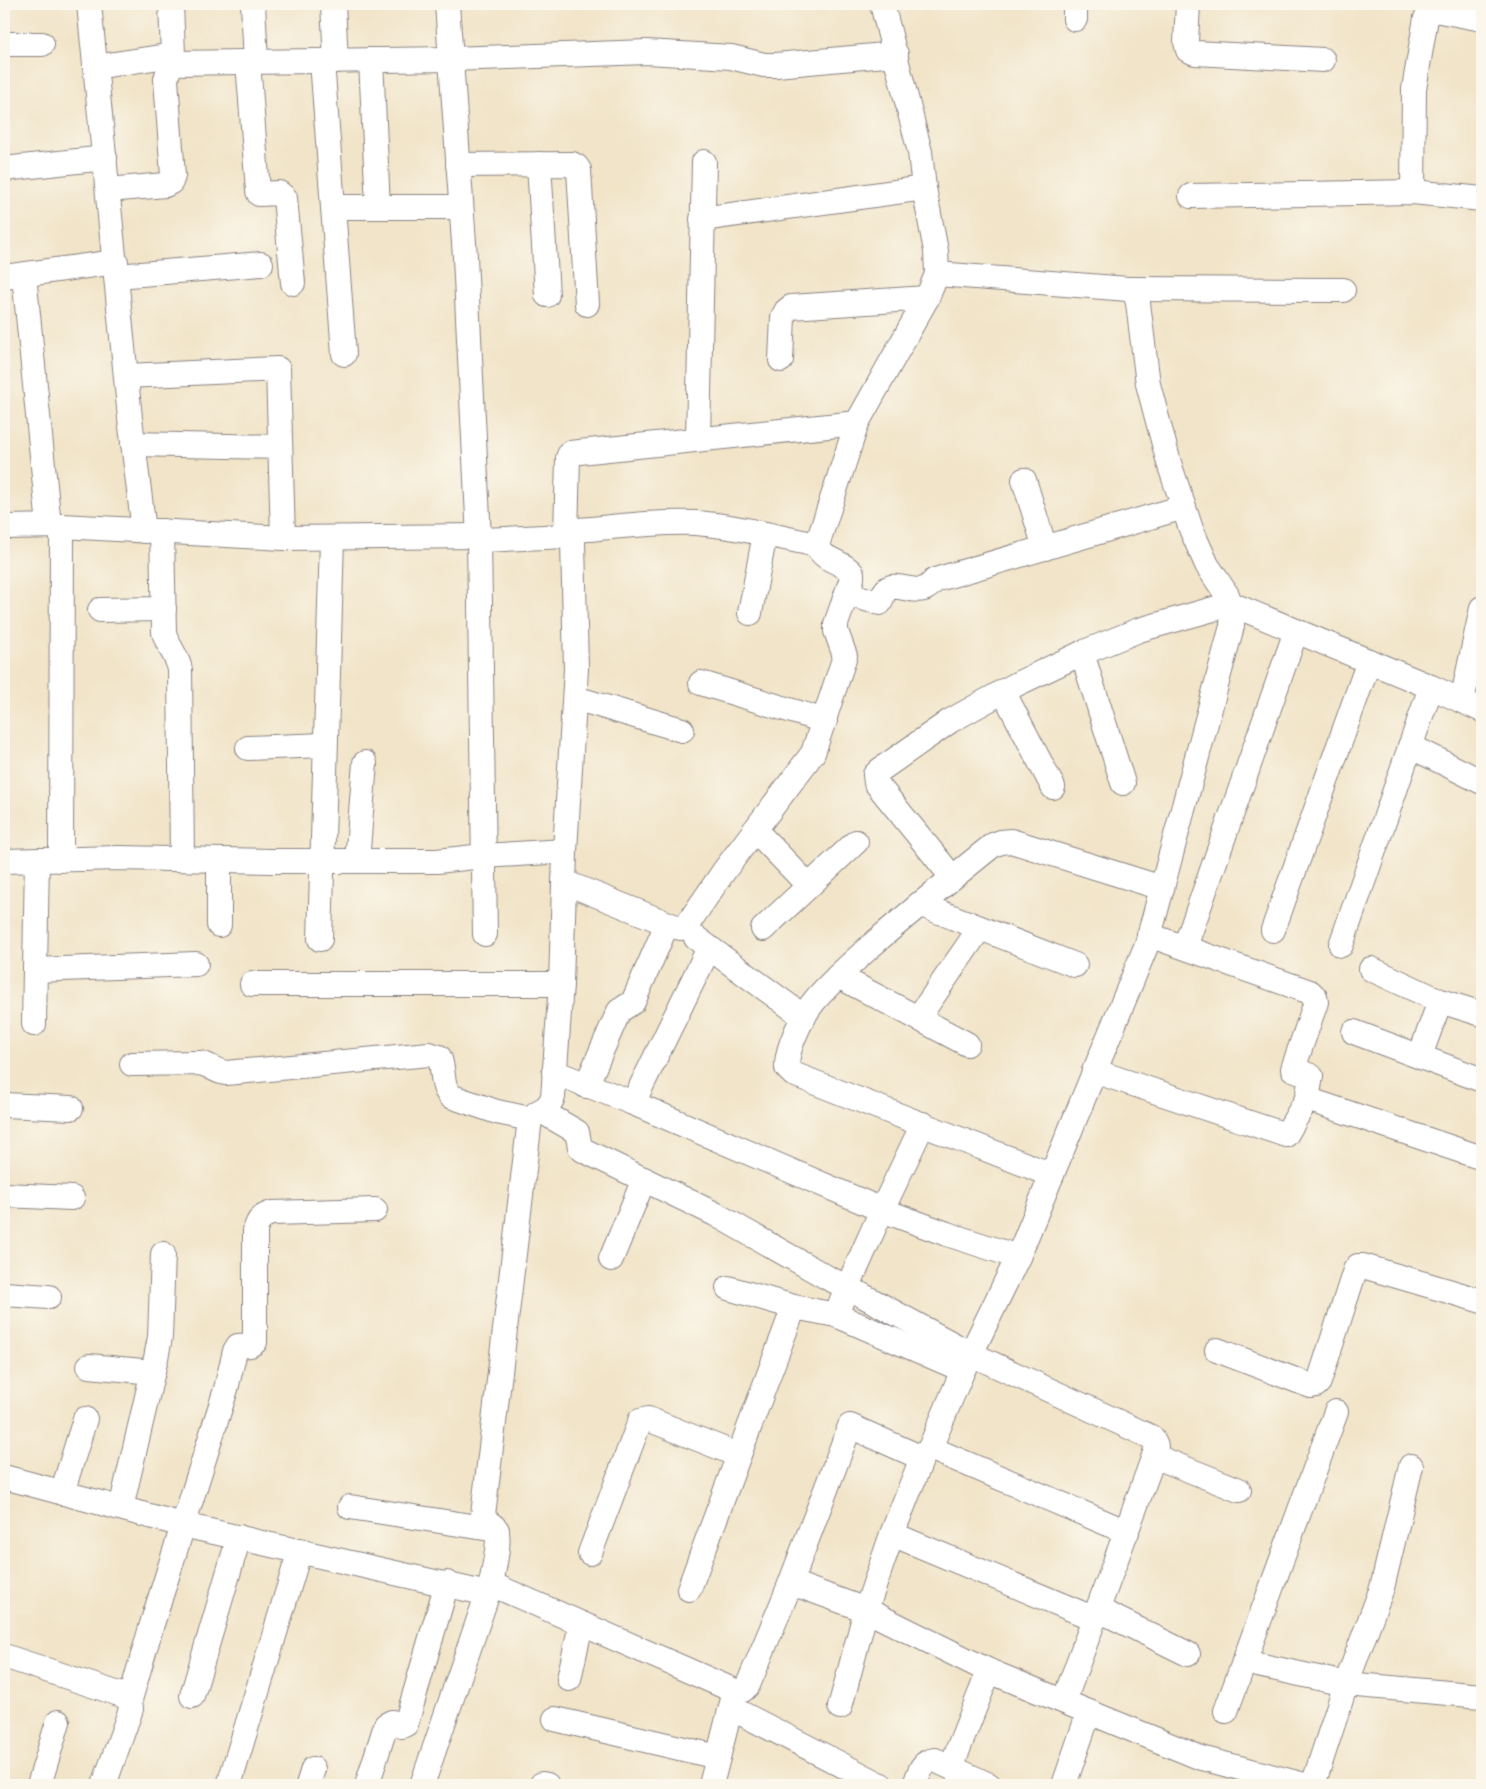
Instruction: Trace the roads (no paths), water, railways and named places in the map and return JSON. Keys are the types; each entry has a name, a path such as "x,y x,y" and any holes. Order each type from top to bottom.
{"street":[{"path":"89,4 133,444 153,531 164,609 166,640 176,657 180,670 182,859"},
{"path":"108,190 166,185 173,176 166,79 172,59 171,4"},
{"path":"253,4 252,62 258,191 259,194 263,195 280,193 285,198 293,283"},
{"path":"333,4 329,61 333,207 344,354"},
{"path":"447,4 461,207 479,537 485,934"},
{"path":"674,926 687,925 724,871 814,753 845,656 836,631 836,624 847,594 852,573 848,568 823,556 817,545 857,423 927,298 937,274 936,251 924,188 920,152 882,4"},
{"path":"1188,4 1186,42 1188,50 1195,53 1323,60"},
{"path":"1413,192 1414,89 1426,18 1435,10 1482,19"},
{"path":"4,44 42,44"},
{"path":"95,67 172,59 252,62 329,61 648,52 731,57 764,65 776,65 896,54"},
{"path":"372,60 378,207"},
{"path":"4,169 105,158"},
{"path":"698,439 704,162"},
{"path":"458,166 539,164 572,164 576,166 579,170 587,304"},
{"path":"539,164 546,295"},
{"path":"702,219 924,188"},
{"path":"1191,196 1413,192 1482,200"},
{"path":"333,207 461,207"},
{"path":"61,860 56,526 14,276 116,269 262,264"},
{"path":"937,274 1128,289 1343,290"},
{"path":"840,1707 866,1610 892,1534 967,1362 1018,1257 1150,935 1232,626 1233,610 1227,595 1207,565 1169,463 1148,384 1136,292 1128,289"},
{"path":"780,360 783,317 791,307 927,298"},
{"path":"126,376 278,369 283,538"},
{"path":"535,1115 546,1109 552,1097 561,984 565,851 576,669 573,542 566,533 568,458 570,453 857,423"},
{"path":"133,444 280,447"},
{"path":"1024,480 1045,548"},
{"path":"847,594 880,603 884,592 892,586 925,590 935,580 1184,507"},
{"path":"4,528 56,526 283,538 479,537 483,540 682,522 734,528 817,545"},
{"path":"750,613 765,534"},
{"path":"320,939 332,539"},
{"path":"952,877 876,783 876,775 880,770 950,721 1003,691 1082,653 1139,630 1230,604 1431,686 1472,705 1482,608"},
{"path":"100,610 164,609"},
{"path":"1185,947 1296,630"},
{"path":"1082,653 1123,783"},
{"path":"1273,930 1369,661"},
{"path":"702,683 824,721"},
{"path":"1341,945 1431,686"},
{"path":"1003,691 1054,787"},
{"path":"575,698 682,730"},
{"path":"248,748 325,746"},
{"path":"1410,746 1482,782"},
{"path":"357,861 365,763"},
{"path":"755,830 809,886"},
{"path":"1052,1175 793,1074 787,1068 787,1060 804,1017 816,999 838,976 919,904 993,845 1011,841 1162,888"},
{"path":"763,930 856,842"},
{"path":"4,862 118,858 438,861 565,851"},
{"path":"34,1024 37,860"},
{"path":"219,860 219,925"},
{"path":"564,882 674,926 709,948 804,1017"},
{"path":"919,904 1075,966"},
{"path":"586,1086 619,1011 632,1002 674,926"},
{"path":"918,1018 980,928"},
{"path":"1094,1070 1286,1135 1307,1099 1311,1076 1292,1069 1316,1002 1315,997 1310,992 1150,935"},
{"path":"633,1103 709,948"},
{"path":"36,970 196,964"},
{"path":"1371,969 1440,1000 1482,1014"},
{"path":"838,976 967,1044"},
{"path":"252,984 561,984"},
{"path":"1420,1056 1440,1000"},
{"path":"1354,1032 1482,1080"},
{"path":"132,1064 200,1063 226,1073 429,1054 439,1057 442,1062 443,1083 445,1090 450,1096 497,1112 535,1115 578,1132 580,1147 583,1150 715,1214 828,1278 847,1286 967,1362"},
{"path":"554,1072 633,1103 882,1210 1018,1257"},
{"path":"1307,1099 1482,1158"},
{"path":"4,1105 71,1108"},
{"path":"497,1530 485,1521 483,1515 535,1115"},
{"path":"836,1315 847,1286 923,1124"},
{"path":"610,1259 644,1179"},
{"path":"4,1196 72,1198"},
{"path":"104,1785 130,1709 130,1700 152,1624 226,1389 235,1351 238,1346 250,1345 254,1342 255,1230 257,1221 263,1216 272,1214 375,1210"},
{"path":"121,1508 160,1337 163,1254"},
{"path":"1217,1350 1311,1386 1316,1385 1319,1382 1355,1270 1358,1266 1364,1266 1482,1302"},
{"path":"728,1288 794,1307 836,1315 967,1362 1151,1437 1155,1441 1157,1447 1154,1456 1064,1701"},
{"path":"4,1294 49,1297"},
{"path":"688,1589 794,1307"},
{"path":"89,1366 153,1372"},
{"path":"1226,1711 1336,1412"},
{"path":"62,1492 85,1419"},
{"path":"590,1553 640,1422 648,1420 738,1455"},
{"path":"711,1785 733,1699 748,1685 787,1592 850,1426 926,1453 1126,1532"},
{"path":"1154,1456 1240,1490"},
{"path":"1313,1785 1346,1684 1382,1588 1411,1466"},
{"path":"4,1477 184,1525 447,1583 489,1589 581,1624 733,1699 881,1785"},
{"path":"350,1507 497,1530"},
{"path":"422,1785 489,1589 497,1544 497,1530"},
{"path":"892,1534 1097,1614 1188,1654"},
{"path":"192,1696 239,1537"},
{"path":"229,1785 300,1550"},
{"path":"367,1785 386,1725 392,1722 402,1726 406,1724 447,1583"},
{"path":"787,1592 800,1586 866,1610 989,1672 1201,1758 1305,1785"},
{"path":"569,1679 581,1624"},
{"path":"4,1656 122,1695 130,1700"},
{"path":"1244,1662 1346,1684 1482,1696"},
{"path":"951,1767 989,1672"},
{"path":"1064,1785 1089,1712"},
{"path":"555,1719 718,1757"},
{"path":"39,1785 58,1722"},
{"path":"915,1785 922,1766 928,1760 935,1760 987,1785"}]}
